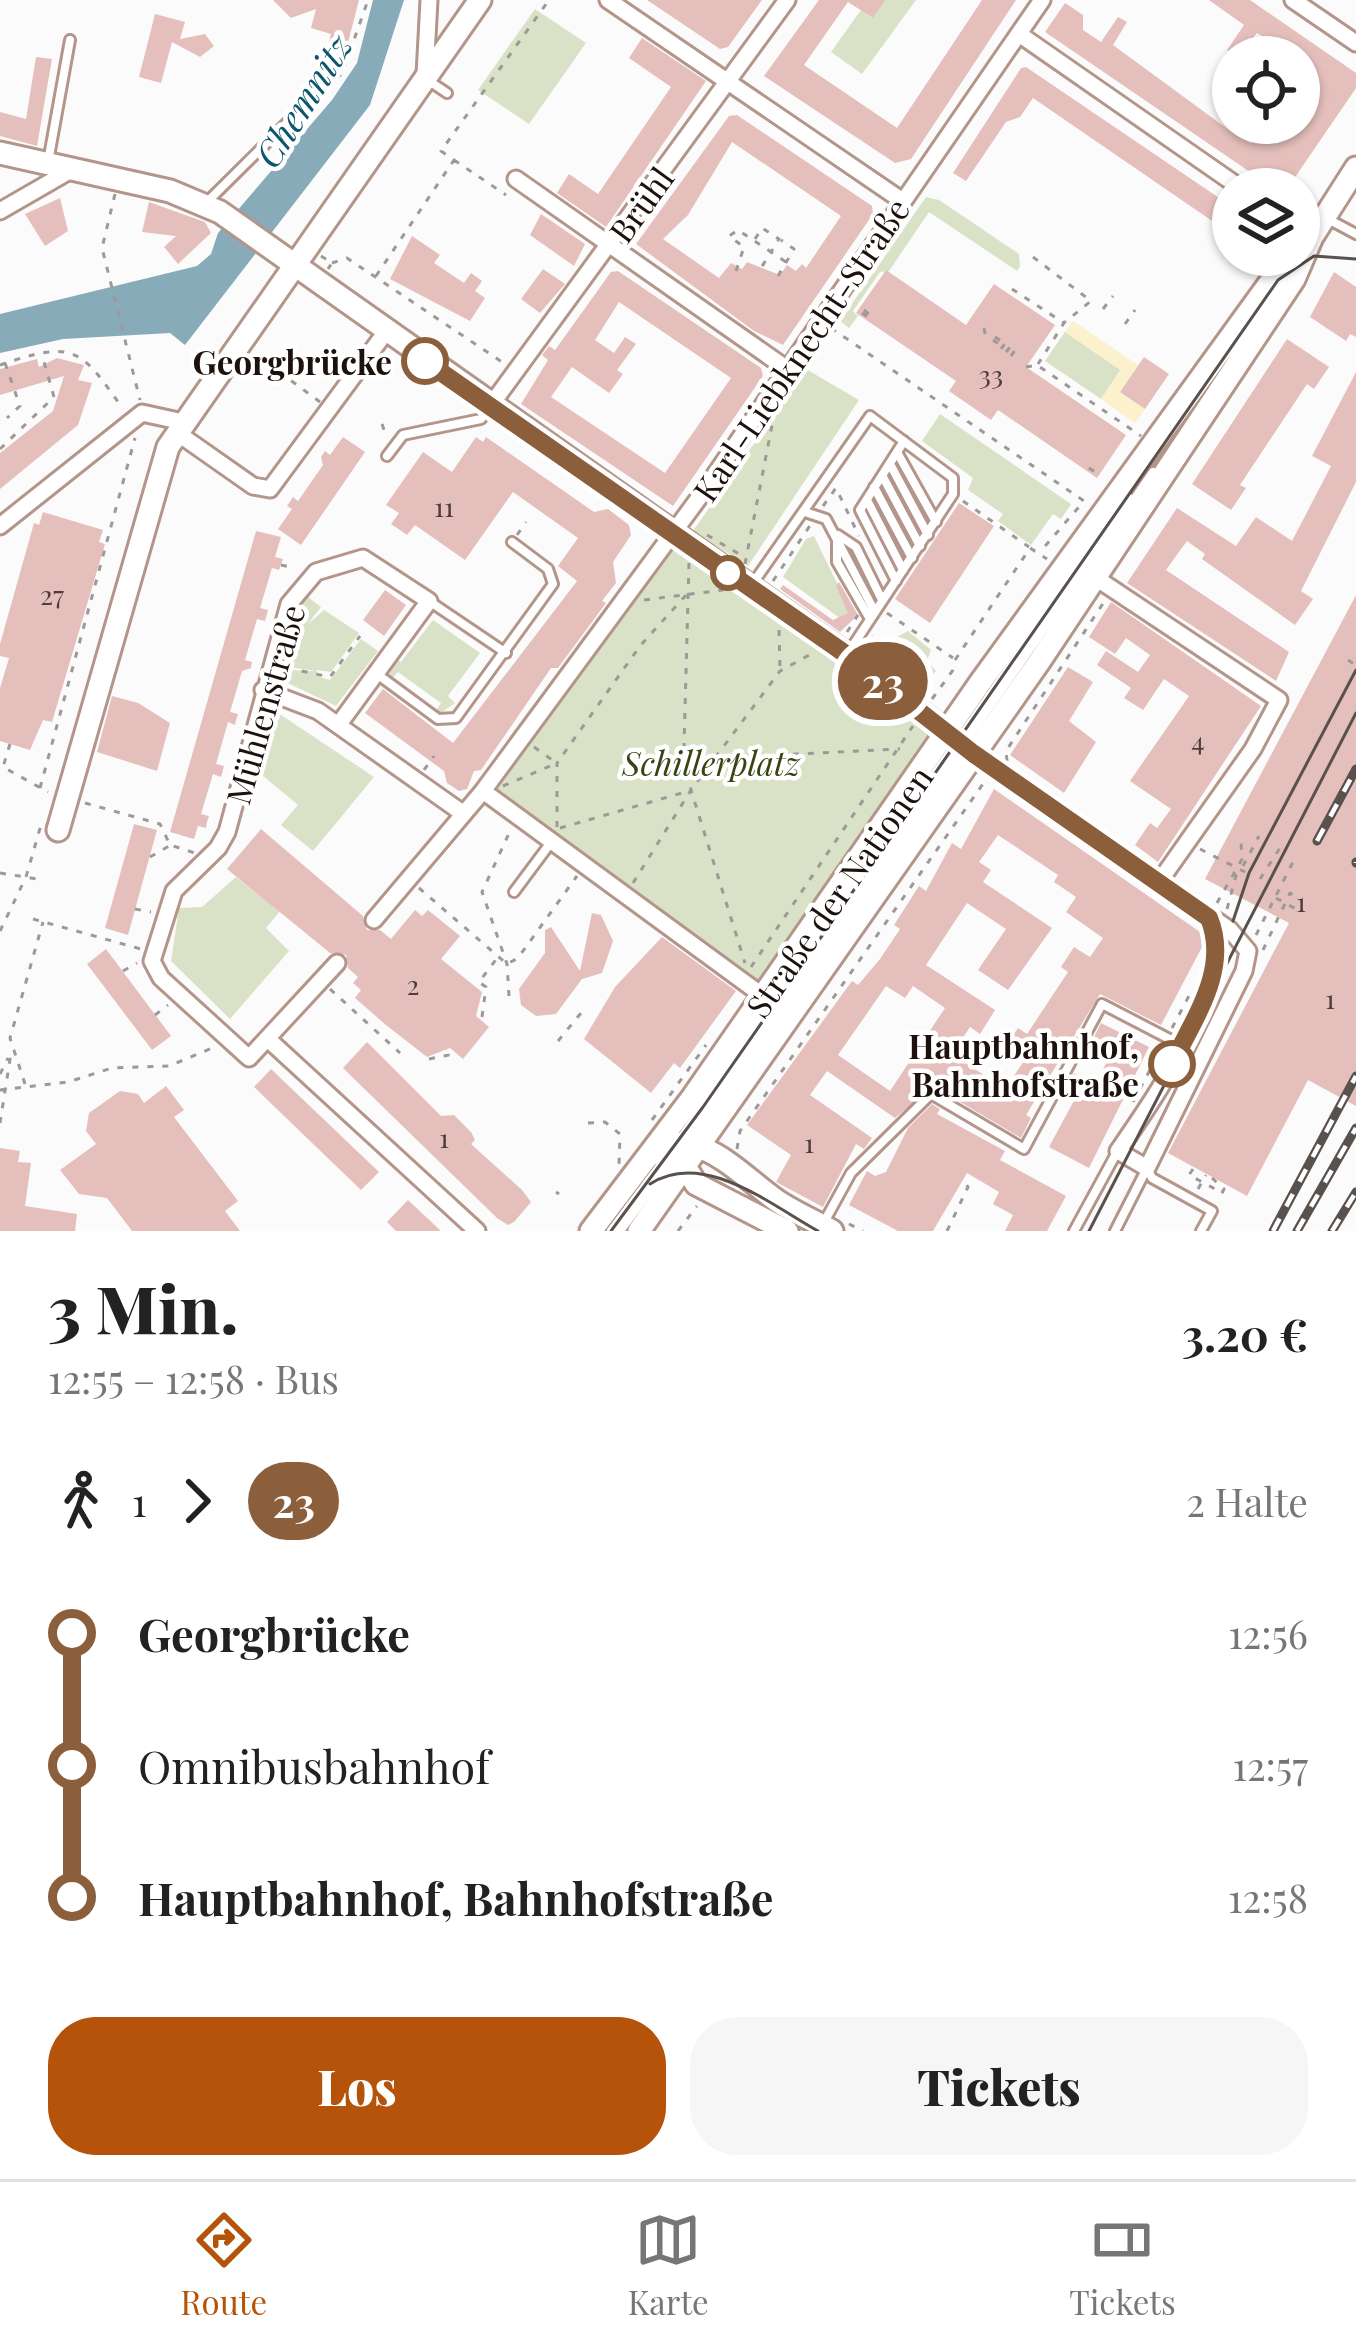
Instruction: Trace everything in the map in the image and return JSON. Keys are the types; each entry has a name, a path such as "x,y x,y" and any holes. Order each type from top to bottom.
{"main road":[{"path":"58,830 58,795 180,427 480,0"},
{"path":"0,153 213,208 385,334 839,649 961,743"},
{"name":"Straße der Nationen","path":"1320,222 1356,168"},
{"name":"Straße der Nationen","path":"639,1231 684,1148 961,743 1063,569 1277,276"},
{"name":"Straße der Nationen","path":"591,1231 637,1156 692,1098 763,996 870,875 961,743 1093,583 1295,276"},
{"path":"692,1098 684,1148 709,1190 787,1231"},
{"path":"637,1156 684,1148 820,1227"}],"street":[{"path":"424,78 430,0"},
{"path":"608,0 901,200"},
{"name":"Brühl","path":"491,405 787,0"},
{"name":"Karl-Liebknecht-Straße","path":"374,920 483,791 672,534 1042,0"},
{"path":"1293,0 1356,43"},
{"path":"1019,34 1212,168"},
{"path":"0,211 71,170"},
{"path":"516,179 612,245 784,376"},
{"path":"0,526 136,416 180,427 253,486 270,489 385,334"},
{"name":"Mühlenstraße","path":"154,953 179,883 208,858 228,828 289,604 305,582 333,564 363,558 429,601"},
{"path":"1093,583 1279,700 1252,749 1159,882"},
{"path":"339,724 429,601"},
{"path":"265,681 339,724 461,812"},
{"path":"961,743 1159,882 1217,917 1240,938 1248,958 1147,1168 1118,1151 1216,962 1217,917"},
{"path":"483,791 763,996"},
{"path":"154,953 157,974 249,1058 270,1041 337,963"},
{"path":"270,1041 477,1231"}],"lane":[{"path":"48,164 70,40"},
{"path":"424,78 448,93"},
{"path":"213,208 316,84"},
{"path":"1324,217 1356,233"},
{"path":"961,743 1279,276"},
{"path":"961,743 1279,276"},
{"path":"387,456 403,435 481,419 491,405"},
{"path":"750,588 870,416 953,478 953,494 877,614 839,649"},
{"path":"896,580 860,510 904,441"},
{"path":"897,452 935,522"},
{"path":"890,464 928,535"},
{"path":"882,475 920,546"},
{"path":"874,487 912,557"},
{"path":"866,499 904,571"},
{"path":"804,513 818,514 836,535 856,547 883,601"},
{"path":"836,535 837,562 877,614"},
{"path":"376,673 448,722 506,653 554,580 548,569 512,542"},
{"path":"429,601 506,653"},
{"path":"514,892 552,841"},
{"path":"820,1227 851,1173 931,1094 1024,1149 1102,1004 1174,1041"},
{"path":"231,1065 249,1058"},
{"path":"615,1231 684,1148"},
{"path":"1074,1231 1118,1151"},
{"path":"1147,1168 1152,1178 1212,1211 1201,1231"},
{"path":"1115,1231 1147,1168"}],"path":[{"path":"316,84 342,74 368,0"},
{"path":"506,194 441,151 549,0"},
{"path":"376,276 454,160"},
{"path":"40,788 137,431 102,248 118,180"},
{"path":"754,240 762,228 794,249 778,276"},
{"path":"736,271 744,247 729,236 733,230 786,262"},
{"path":"761,268 779,239"},
{"path":"1026,367 1036,365 1064,323 1091,301 1033,257"},
{"path":"332,263 347,258 516,371"},
{"path":"1012,289 1064,323"},
{"path":"1103,309 1113,296"},
{"path":"1126,324 1135,310"},
{"path":"863,311 868,317"},
{"path":"984,328 986,339"},
{"path":"836,331 1084,501 1039,554"},
{"path":"239,343 330,410"},
{"path":"1011,356 1013,347"},
{"path":"7,418 20,406 2,364 68,351 86,357 136,416"},
{"path":"0,449 54,397 42,354"},
{"path":"1036,365 1155,445"},
{"path":"750,588 744,557 784,376"},
{"path":"955,412 963,401"},
{"path":"962,417 970,406"},
{"path":"969,422 976,410"},
{"path":"1089,468 1095,472"},
{"path":"642,601 770,584 836,488"},
{"path":"959,499 1063,569"},
{"path":"512,542 526,522"},
{"path":"716,758 903,748 748,972 691,790 683,706 685,568 708,533 744,557"},
{"path":"877,614 955,659 1030,548"},
{"path":"281,565 290,567"},
{"path":"728,1148 733,1154 742,1141 737,1130 980,784 994,781 1007,761 1006,751 1106,598 1093,583"},
{"path":"501,787 557,763 640,646 687,594"},
{"path":"779,609 780,670"},
{"path":"265,681 282,668 330,676 360,636"},
{"path":"632,885 691,790 780,670 839,649"},
{"path":"1347,671 1352,663"},
{"path":"10,744 3,767 58,795 160,824 170,845 208,858"},
{"path":"533,746 557,763"},
{"path":"557,763 557,829 691,790"},
{"path":"509,996 507,964 482,892 518,815"},
{"path":"1217,917 1259,836"},
{"path":"1217,917 1241,869 1240,842"},
{"path":"150,856 170,845"},
{"path":"1260,880 1280,848"},
{"path":"1200,849 1241,869"},
{"path":"1255,938 1296,856"},
{"path":"507,964 518,958 585,866"},
{"path":"0,873 44,880"},
{"path":"4,929 26,878"},
{"path":"409,879 507,964"},
{"path":"1274,888 1274,898"},
{"path":"1264,945 1290,893 1295,899"},
{"path":"1274,898 1296,910"},
{"path":"1285,903 1286,913"},
{"path":"135,909 166,915"},
{"path":"33,919 154,953"},
{"path":"0,1124 10,1038 43,922"},
{"path":"482,1017 485,987 479,982 498,957"},
{"path":"321,981 400,1053"},
{"path":"1128,1111 1174,1041 1195,984"},
{"path":"558,1041 580,1013"},
{"path":"642,1134 712,1036"},
{"path":"3,1090 68,1082 112,1068 186,1062 230,1040"},
{"path":"0,1075 11,1052"},
{"path":"11,1052 26,1086"},
{"path":"429,1059 454,1054"},
{"path":"588,1124 605,1122 620,1134"},
{"path":"619,1166 637,1156"},
{"path":"1193,1169 1189,1175 1206,1178 1215,1190 1218,1184 1224,1189 1212,1211"},
{"path":"946,1231 968,1187 964,1180"},
{"path":"679,1231 709,1190"}],"green space":[{"path":"883,0 916,0 862,74 831,52 861,10 872,18"},
{"path":"535,9 586,43 529,124 478,90"},
{"path":"926,197 939,200 1019,254 1020,266 1017,271 929,212 889,271 880,272 853,311 858,316 849,328 840,321"},
{"path":"1065,332 1121,370 1101,399 1045,361"},
{"path":"806,369 859,400 748,566 693,531"},
{"path":"940,414 1071,504 1061,519 1053,514 1031,545 998,521 1003,514 968,490 973,478 922,441"},
{"path":"814,536 853,616 848,624 783,577 806,539"},
{"name":"Schillerplatz","path":"670,541 940,740 760,990 489,790"},
{"path":"303,593 321,607 307,625 324,610 359,633 331,672 316,670 320,677 330,680 361,639 378,651 336,706 279,679 282,670 316,671 282,666 293,613"},
{"path":"433,620 480,653 448,696 455,703 441,713 436,711 441,703 398,672 392,679 387,668 393,657 401,662"},
{"path":"908,631 931,650 927,661 936,671 925,684 866,645 872,635 886,643"},
{"path":"275,711 374,777 313,851 281,825 298,805 261,774 262,723"},
{"path":"236,877 280,911 266,928 289,951 230,1019 171,961 179,908 202,907"}],"sand":[{"path":"1073,321 1138,365 1120,392 1145,409 1135,423 1101,399 1120,370 1065,332"}],"water":[{"path":"373,0 404,0 370,105 185,345 170,333 63,339 0,353 0,314 197,266 211,254 218,233 332,100 357,63"}],"building":[{"path":"273,0 359,0 341,70 323,65 331,34 311,28 316,9 291,18"},
{"path":"647,0 762,0 728,47 720,49"},
{"path":"819,0 885,0 873,18 848,2 804,65 897,128 982,0 1016,0 911,159 895,163 764,76"},
{"path":"1209,0 1250,0 1302,36 1237,36 1244,25"},
{"path":"1065,3 1083,15 1083,30 1101,42 1118,17 1127,22 1113,45 1212,118 1212,144 1318,144 1301,168 1244,168 1045,32"},
{"path":"155,14 185,22 180,39 205,34 214,46 200,57 172,42 161,83 139,77"},
{"path":"642,38 706,81 606,227 557,193 569,174 598,194 671,87 629,58"},
{"path":"1320,48 1356,73 1356,88 1320,141"},
{"path":"36,57 52,59 37,146 0,136 0,112 26,119"},
{"path":"1021,68 1212,193 1212,221 1033,98 1020,117 1006,122 966,181 953,173"},
{"path":"737,115 872,206 873,214 783,345 754,331 636,244 729,116","holes":["732,142 841,216 806,268 802,264 796,271 787,265 780,275 747,262 742,269 731,263 719,278 663,239 688,215"]},
{"path":"60,198 68,231 45,246 25,214"},
{"path":"149,202 205,222 211,233 178,264 164,247 176,236 142,232"},
{"path":"541,214 585,244 574,266 530,235"},
{"path":"412,236 440,255 434,263 464,283 471,273 482,281 475,291 485,298 470,321 390,279"},
{"path":"543,269 565,284 540,313 521,299"},
{"path":"886,270 966,325 994,284 1055,325 1026,367 1126,435 1097,478 998,410 991,420 949,391 956,381 856,313"},
{"path":"618,271 761,368 763,376 673,506 521,404 548,360 542,355 549,346 555,350 611,272","holes":["619,302 731,378 665,473 551,397 572,367 609,393 623,374 617,370 636,344 625,337 614,353 595,340"]},
{"path":"1334,272 1356,287 1356,337 1350,334 1346,341 1310,317"},
{"path":"1287,339 1329,367 1314,389 1307,384 1240,485 1246,488 1231,510 1192,484"},
{"path":"1144,357 1169,374 1145,409 1120,392"},
{"path":"57,358 84,365 78,380 92,383 78,425 0,489 0,453 53,411 64,376 0,395 0,369 37,359 39,367"},
{"path":"1356,372 1356,482 1301,591 1313,599 1295,625 1202,559 1205,554 1187,541 1166,570 1289,652 1276,681 1127,583 1177,508 1236,546 1256,517 1292,541 1331,466 1312,456"},
{"path":"343,437 365,452 301,545 278,529 292,509 287,506 293,497 298,501 323,465 325,451 330,455"},
{"path":"476,437 483,442 486,437 594,512 608,509 629,525 631,535 613,562 616,583 602,601 606,603 558,668 551,668 481,770 474,771 467,789 459,791 447,783 444,771 365,713 383,689 453,743 577,581 558,566 578,538 513,492 465,560 415,525 407,535 391,524 399,513 386,505 423,452 452,472"},
{"path":"959,503 994,526 930,623 895,599"},
{"path":"43,512 103,530 99,542 105,544 52,722 43,720 30,750 0,741 0,688 9,658 0,656 0,644 34,523 39,525"},
{"path":"256,531 281,537 275,557 283,559 279,570 272,568 260,608 268,610 265,621 257,619 245,660 252,662 251,668 242,671 230,712 238,714 235,725 228,722 216,764 224,766 221,777 213,774 201,814 209,816 206,828 198,826 194,839 170,832"},
{"path":"839,582 858,615 840,632 780,589 783,585 833,620 848,613 836,586"},
{"path":"385,590 406,605 384,636 363,620"},
{"path":"1356,595 1356,1106 1308,1080 1247,1196 1168,1153 1289,923 1205,879"},
{"path":"1111,602 1261,706 1158,862 1135,845 1150,823 1157,828 1171,809 1130,781 1189,696 1164,679 1143,710 1124,698 1131,688 1097,665 1106,651 1138,672 1150,655 1126,638 1115,654 1089,637"},
{"path":"1068,667 1093,682 1069,721 1096,742 1064,793 1010,755"},
{"path":"112,696 138,703 170,723 157,771 97,752"},
{"path":"994,789 1200,932 1202,947 1161,1025 1100,994 1026,1115 1031,1118 1021,1138 933,1086 895,1118 827,1071 810,1095 872,1138 864,1149 856,1144 823,1207 776,1182 791,1155 747,1125 852,981 858,985 880,959 900,929 894,925 919,886 926,891 952,843 961,849","holes":["998,835 1058,875 1054,882 1076,897 1066,912 1103,938 1090,957 1074,947 1061,967 1068,972 1027,1034 1018,1028 1005,1048 1024,1061 1005,1089 952,1054 970,1027 980,1034 995,1010 926,965 967,903 1006,929 978,970 1008,990 1052,928 983,882 991,870 979,862","886,986 905,998 913,986 945,1008 890,1091 838,1055"]},
{"path":"134,824 157,830 128,935 105,928"},
{"path":"261,829 363,916 367,930 380,930 391,939 415,910 422,916 428,910 460,936 441,959 482,992 476,1016 489,1027 463,1059 450,1048 427,1057 386,1025 355,998 361,990 353,983 358,977 348,968 346,955 330,953 227,869"},
{"path":"592,913 601,915 613,941 602,973 582,979 556,1014 536,1016 521,1005 519,989 545,953 545,930 551,927 580,971"},
{"path":"662,937 736,991 680,1068 674,1063 651,1093 584,1039 615,987"},
{"path":"106,949 171,1036 152,1050 87,964"},
{"path":"1101,1023 1149,1047 1089,1168 1049,1147 1077,1095 1065,1090 1074,1073 1096,1084 1113,1049 1093,1039"},
{"path":"367,1042 441,1116 454,1115 471,1132 475,1140 471,1144 522,1190 531,1202 514,1222 508,1225 497,1218 343,1068"},
{"path":"271,1069 379,1172 361,1190 254,1087"},
{"path":"166,1086 184,1110 174,1117 238,1201 225,1211 240,1231 132,1231 107,1198 79,1194 60,1170 96,1144 86,1131 89,1113 120,1091 138,1094 144,1103"},
{"path":"932,1104 940,1109 937,1114 1005,1151 1000,1160 1066,1196 1047,1231 1005,1231 1013,1215 993,1204 999,1192 967,1173 933,1231 898,1231 849,1205 867,1171 875,1176 886,1172 908,1128"},
{"path":"0,1148 20,1151 18,1162 31,1163 25,1206 77,1214 75,1231 0,1231"},
{"path":"408,1200 441,1231 396,1231 387,1222"}],"tram line":[{"path":"611,1231 703,1107 1278,280 1314,256 1356,259"},
{"path":"1233,921 1249,873 1356,670"},
{"path":"1089,1231 1356,713"},
{"path":"650,1184 671,1175 714,1177 758,1195 818,1231"}],"railway":[{"path":"1317,841 1356,769"},
{"path":"1273,1231 1356,1076"},
{"path":"1297,1231 1356,1128"},
{"path":"1332,1231 1356,1192"}],"bus line":[{"name":"23","path":"425,361 847,655 974,754 1209,918 1216,940 1213,974 1172,1064"}],"place":[{"name":"Georgbrücke","path":"425,361"},
{"name":"Hauptbahnhof, Bahnhofstraße","path":"1172,1064"}],"water label":[{"name":"Chemnitz","path":"302,100"}]}
